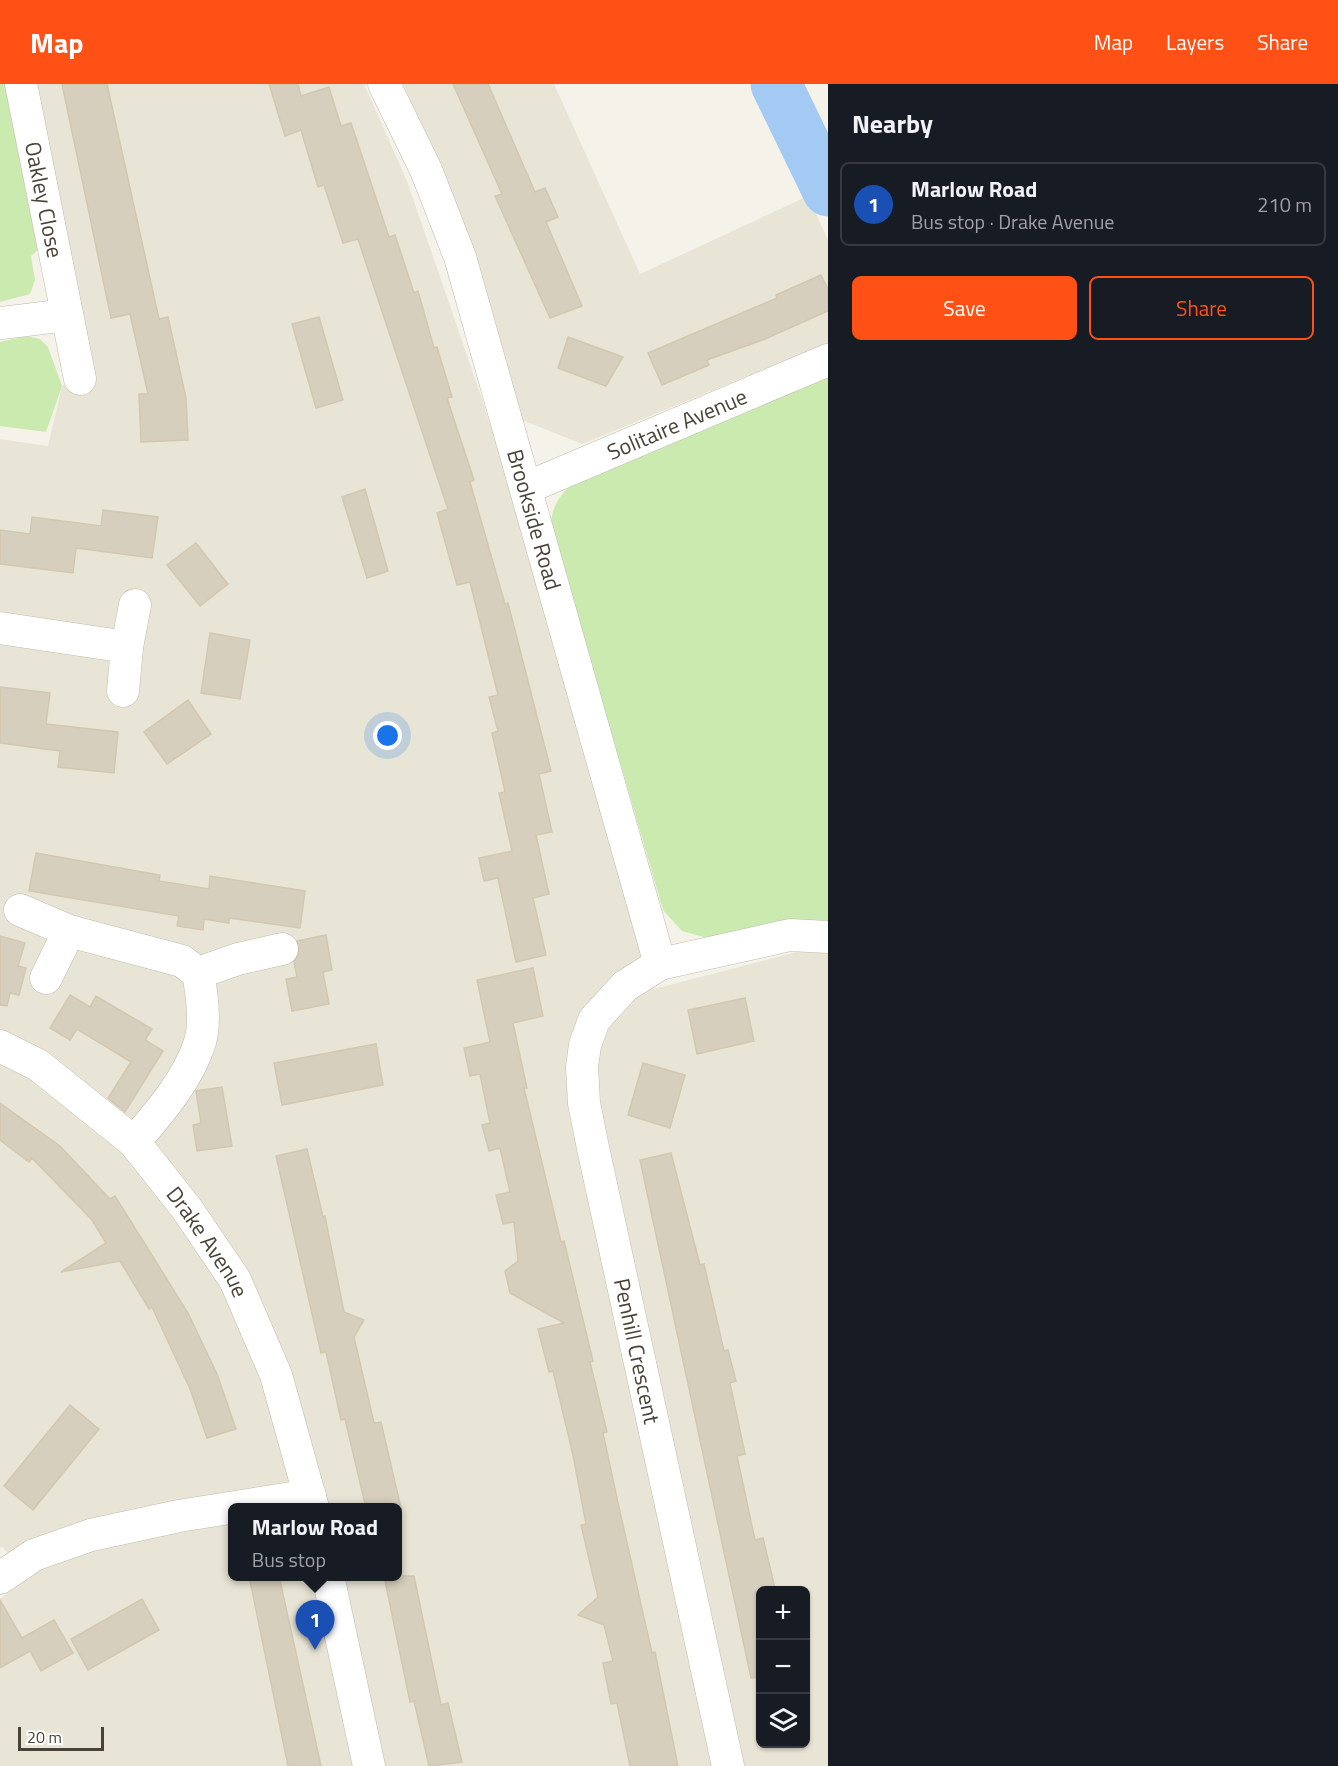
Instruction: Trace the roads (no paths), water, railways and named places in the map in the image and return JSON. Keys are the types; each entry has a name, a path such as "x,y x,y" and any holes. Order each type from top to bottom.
{"street":[{"name":"Oakley Close","path":"21,84 80,379"},
{"name":"Brookside Road","path":"384,84 426,170 460,257 660,964"},
{"path":"2,323 67,315"},
{"name":"Solitaire Avenue","path":"526,488 828,360"},
{"path":"123,691 127,647 135,606"},
{"path":"0,628 127,647"},
{"path":"20,910 69,931 182,961 198,973 202,995 200,1040 189,1068 156,1116 134,1142"},
{"path":"46,978 69,931"},
{"name":"Penhill Crescent","path":"728,1766 584,1103 582,1067 585,1045 594,1020 625,986 660,964 790,935 828,937"},
{"path":"198,973 238,959 282,949"},
{"name":"Drake Avenue","path":"0,1046 38,1065 134,1142 187,1209 235,1280 276,1375 312,1501"},
{"path":"294,1503 312,1501"},
{"path":"0,1578 34,1555 91,1535 179,1516 228,1510"},
{"path":"329,1581 369,1766"}],"waterway":[{"path":"776,84 828,191"}],"place":[{"name":"Marlow Road","path":"315,1650"}]}
